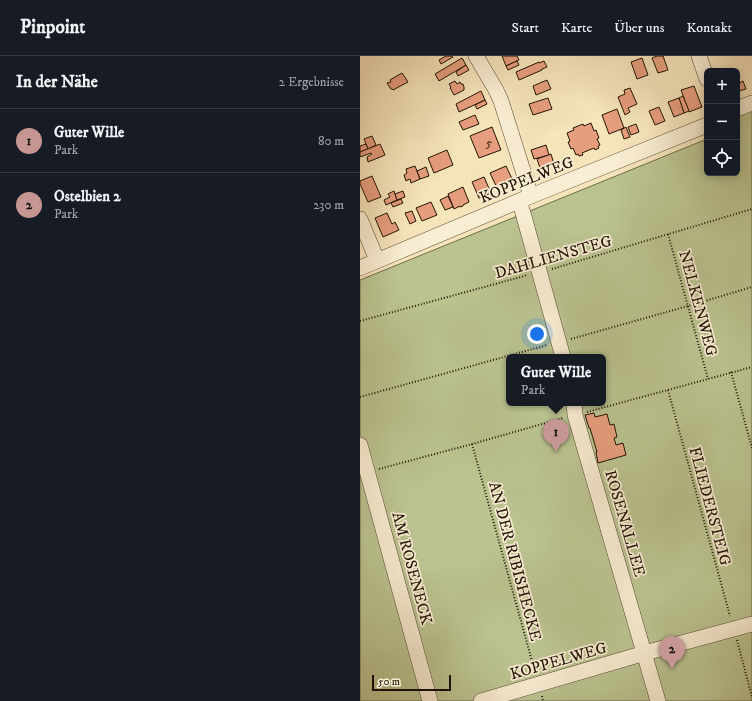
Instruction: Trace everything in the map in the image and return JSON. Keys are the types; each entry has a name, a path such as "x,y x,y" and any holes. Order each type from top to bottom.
{"street":[{"path":"476,56 501,101 525,198 540,272 562,354"},
{"path":"699,56 704,70"},
{"path":"740,108 752,103"},
{"name":"KOPPELWEG","path":"360,268 525,198 704,126"},
{"path":"360,219 377,260"},
{"name":"ROSENALLEE","path":"575,409 658,701"},
{"name":"AM ROSENECK","path":"360,445 364,473 430,701"},
{"name":"KOPPELWEG","path":"482,701 752,624"}],"path":[{"name":"DAHLIENSTEG","path":"360,320 540,272 752,209"},
{"name":"NELKENWEG","path":"668,234 708,379"},
{"path":"606,403 668,390 752,367"},
{"path":"731,372 752,448"},
{"name":"FLIEDERSTEIG","path":"668,390 752,697"},
{"path":"364,473 472,444 575,409 590,406"},
{"name":"AN DER RIBISHECKE","path":"472,444 539,685"}],"green space":[{"path":"752,108 752,701 360,701 360,280 704,140 704,176 740,176 740,113"}],"building":[{"path":"446,56 453,57 441,64 439,60"},
{"path":"502,56 517,56 519,60 506,66"},
{"path":"663,56 668,70 658,73 652,58"},
{"path":"462,58 466,65 439,81 435,74"},
{"path":"642,58 648,75 637,79 631,62"},
{"path":"517,61 519,65 508,70 506,66"},
{"path":"544,61 547,67 519,80 516,72"},
{"path":"466,65 469,70 458,76 456,72"},
{"path":"402,73 408,82 393,90 391,89 387,83 391,82 390,80"},
{"path":"547,80 551,89 536,95 533,86"},
{"path":"455,81 457,84 460,82 463,84 464,90 454,95 449,84"},
{"path":"743,81 746,89 740,91 740,82"},
{"path":"694,86 702,107 689,112 681,90"},
{"path":"630,88 637,104 628,108 630,112 625,115 618,97 625,94 624,90"},
{"path":"481,91 485,100 459,112 456,104"},
{"path":"683,96 689,111 684,113 679,98"},
{"path":"548,98 552,109 533,115 529,104"},
{"path":"679,98 684,113 674,117 668,102"},
{"path":"485,100 487,104 477,109 475,105"},
{"path":"659,107 665,121 655,125 649,111"},
{"path":"617,109 624,128 609,134 602,115"},
{"path":"475,115 479,124 463,130 459,122"},
{"path":"591,123 599,138 597,139 600,145 598,146 599,148 595,150 594,148 582,153 583,155 576,155 568,142 570,141 567,133 574,130 573,128"},
{"path":"636,124 639,132 631,135 628,127"},
{"path":"492,127 501,150 479,158 470,136"},
{"path":"626,127 630,137 624,139 621,130"},
{"path":"372,136 376,145 368,149 364,139"},
{"path":"366,144 368,149 360,152 360,146"},
{"path":"380,144 385,155 368,162 367,157 372,154 371,153 360,157 360,152"},
{"path":"546,145 549,155 534,159 531,150"},
{"path":"447,150 453,165 434,173 428,158"},
{"path":"551,154 554,164 540,168 537,159"},
{"path":"415,166 420,179 411,183 410,179 406,181 404,175 407,173 406,169"},
{"path":"506,166 514,183 498,190 490,173"},
{"path":"426,167 429,176 420,179 417,171"},
{"path":"372,176 381,197 368,202 360,181"},
{"path":"484,177 491,193 479,198 472,182"},
{"path":"463,187 469,202 454,209 448,194"},
{"path":"394,191 397,200 386,205 384,200 390,197 388,194"},
{"path":"403,191 405,197 397,200 395,194"},
{"path":"448,196 453,207 445,210 440,200"},
{"path":"401,199 403,203 393,207 391,203"},
{"path":"431,202 437,215 422,221 416,208"},
{"path":"412,211 416,221 410,224 405,213"},
{"path":"387,213 392,224 395,222 399,230 383,237 375,218"},
{"path":"594,413 595,417 607,414 610,425 614,424 617,437 614,438 616,445 623,443 626,455 598,463 597,452 585,415"}],"place":[{"name":"Guter Wille","path":"556,452"},
{"name":"Ostelbien 2","path":"672,669"}]}
